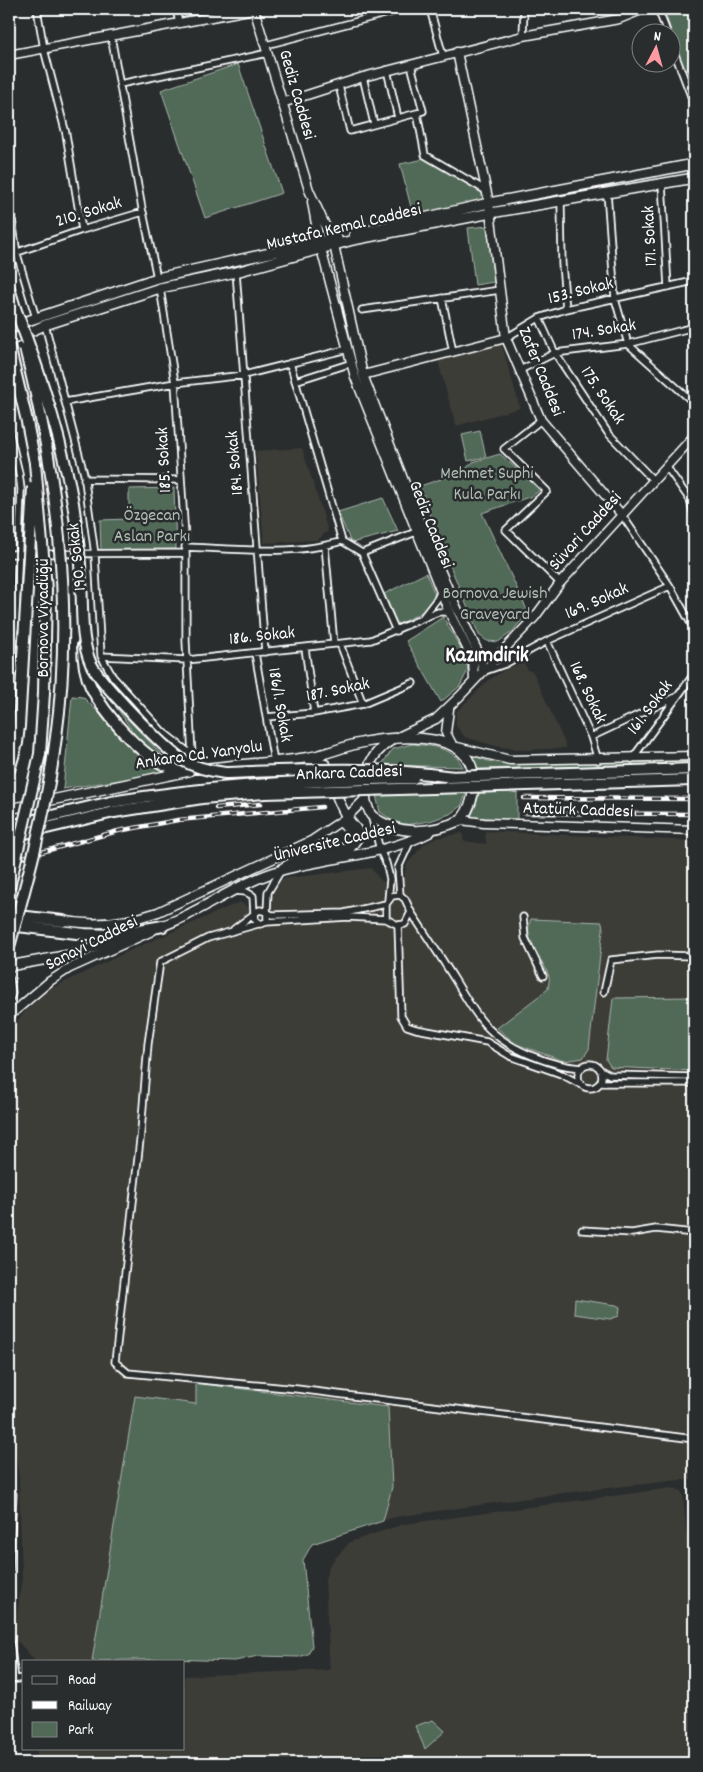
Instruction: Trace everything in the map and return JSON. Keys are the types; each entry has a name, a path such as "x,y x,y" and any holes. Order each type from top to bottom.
{"highway":[{"name":"Bornova Viyadüğü","path":"9,288 44,425 57,506 62,569 63,632 60,689 52,766 41,825 9,947"},
{"path":"15,308 39,368 59,438 72,503 78,543 85,668 90,686 106,710 149,756 166,765 212,768"},
{"name":"Bornova Viyadüğü","path":"9,346 35,463 44,550 46,648 40,754 9,888"},
{"path":"9,770 17,743 19,726 35,463"},
{"path":"82,620 91,664 100,678 172,752 192,765 207,771 225,773 341,768 414,772 453,777"},
{"name":"Ankara Caddesi","path":"9,826 111,802 176,791 268,782 694,769"},
{"name":"Ankara Caddesi","path":"9,837 114,812 202,798 265,794 694,780"},
{"path":"9,874 20,846"},
{"path":"9,915 63,921"},
{"path":"9,925 85,934 111,935 163,926"}],"main road":[{"path":"9,55 254,9"},
{"name":"Gediz Caddesi","path":"254,9 309,190 332,242 363,375 423,530 480,656 483,672"},
{"path":"282,104 387,70 522,36 610,21 644,9"},
{"name":"Zafer Caddesi","path":"457,52 491,213 506,338 541,420 622,516"},
{"name":"Mustafa Kemal Caddesi","path":"332,242 489,203 694,164"},
{"name":"Mustafa Kemal Caddesi","path":"9,327 157,278 319,244 694,178"},
{"name":"Gediz Caddesi","path":"309,190 319,244 355,377 449,612 473,660 474,680"},
{"name":"Mustafa Kemal Caddesi","path":"9,341 45,325 160,288 236,272 319,244"},
{"name":"153. Sokak","path":"363,375 506,338"},
{"name":"Süvari Caddesi","path":"483,672 535,617 560,583 694,436"},
{"path":"449,707 446,718 446,733 453,746 470,762 474,780 472,800 462,820 432,831 411,831 392,828 371,816 366,798 367,770 371,760 380,748 393,739 430,722 449,707 483,672"},
{"path":"393,739 416,738 510,760 598,760 694,756"},
{"name":"Ankara Cd. Yanyolu","path":"9,808 147,779 212,768 307,758 356,744 393,739"},
{"path":"281,870 304,856 351,846 357,840 358,834 344,820 326,765 307,758"},
{"path":"9,910 63,921 114,924 150,914 311,841 344,820 366,798"},
{"name":"Atatürk Caddesi","path":"462,820 484,823 694,830"},
{"name":"Üniversite Caddesi","path":"9,966 75,954 163,926 281,870 380,850 410,842 432,831"},
{"name":"Sanayi Caddesi","path":"10,1016 50,981 70,968 163,926"},
{"path":"9,980 11,993 9,998"}],"street":[{"path":"37,9 44,48 66,134 82,230"},
{"path":"176,9 179,24"},
{"path":"120,84 267,49 404,9"},
{"path":"430,9 443,56"},
{"path":"522,36 524,9"},
{"path":"658,9 663,22"},
{"path":"111,36 143,214"},
{"path":"339,86 350,131 417,113 423,111 411,65"},
{"path":"680,67 694,104"},
{"path":"387,70 398,118"},
{"path":"363,77 374,124"},
{"path":"417,113 425,155 485,190"},
{"name":"171. Sokak","path":"662,183 668,287"},
{"path":"607,192 615,298 628,344 694,403"},
{"path":"9,198 17,254 36,318"},
{"path":"561,202 562,264 566,309"},
{"name":"210. Sokak","path":"9,255 143,212 157,278"},
{"name":"184. Sokak","path":"236,272 265,652"},
{"name":"153. Sokak","path":"506,338 539,318 566,309 694,281"},
{"name":"185. Sokak","path":"160,288 175,383 185,550 187,660 192,755"},
{"path":"362,310 500,290"},
{"path":"442,298 453,352"},
{"name":"175. Sokak","path":"539,318 555,353 608,433 654,481"},
{"name":"190. Sokak","path":"45,325 84,479 95,555 101,656 113,677 163,732 192,755"},
{"name":"174. Sokak","path":"520,370 555,353 628,344 694,327"},
{"path":"65,402 175,383 244,375 348,349"},
{"path":"295,381 352,363"},
{"path":"290,364 342,541 362,553 396,631"},
{"path":"541,420 504,449 547,491 506,530 560,583"},
{"path":"9,430 21,489 17,555 16,622 9,669"},
{"path":"666,466 690,500 694,515"},
{"path":"84,479 181,480"},
{"name":"Zafer Caddesi","path":"622,516 670,586 694,629"},
{"path":"362,553 416,532"},
{"path":"9,554 95,555 185,550 258,549 325,546 342,541"},
{"path":"325,546 337,644 363,704"},
{"name":"169. Sokak","path":"483,672 504,664 546,641 670,586"},
{"name":"186. Sokak","path":"422,618 438,599 441,590"},
{"name":"186. Sokak","path":"101,656 187,660 371,640 438,612 449,612"},
{"name":"168. Sokak","path":"546,641 591,737 598,760"},
{"path":"305,648 314,713"},
{"name":"186/1. Sokak","path":"255,653 274,762"},
{"name":"161. Sokak","path":"632,759 694,674"},
{"name":"187. Sokak","path":"266,717 314,713 363,704 413,683"},
{"path":"591,737 679,695"},
{"path":"371,816 390,879 386,919"},
{"path":"400,895 398,868 410,842"},
{"path":"267,922 268,892 281,870"},
{"path":"234,891 246,892 253,896 254,918 258,924"},
{"path":"228,932 242,925 260,910 278,916 344,913 387,902 392,896 400,895 405,899 411,912 470,1006 486,1027 504,1041 533,1055 569,1068 582,1068 591,1065 610,1075 694,1077"},
{"path":"411,912 405,924 398,925 386,919 348,917 267,922 208,938 160,962 148,1044 140,1136 114,1362 128,1373 297,1390 694,1439"},
{"path":"523,916 525,938 543,976"},
{"path":"398,925 401,1016 407,1026 416,1030 486,1042 510,1056 561,1074 591,1088 600,1083 694,1083"},
{"path":"604,992 611,960 658,955 694,956"},
{"path":"582,1068 578,1078 582,1084"},
{"path":"600,1070 602,1075 600,1083"},
{"path":"582,1230 632,1233 656,1229 694,1233"},
{"path":"9,1494 12,1494 9,1571"},
{"path":"9,1634 12,1680"}],"shaded area":[{"path":"501,342 520,408 456,426 438,361"},
{"path":"302,448 328,531 317,540 264,543 256,451"},
{"path":"524,663 528,670 533,672 567,748 523,750 495,746 465,737 456,726 456,712 489,680 508,668"},
{"path":"485,831 694,841 694,1482 693,1480 679,1480 563,1493 395,1517 312,1543 303,1560 312,1646 308,1654 299,1657 258,1656 235,1661 167,1659 34,1660 14,1637 22,1578 19,1476 9,1417 9,1032 26,1010 50,989 129,951 240,902 248,907 268,902 280,879 371,868 382,882 404,877 407,864 424,844 437,838 463,833 463,841 486,844"},
{"path":"672,1488 680,1490 683,1495 694,1611 694,1763 37,1763 37,1750 185,1750 185,1676 330,1670 325,1579 330,1564 350,1542 404,1524"}],"green space":[{"path":"664,9 694,9 694,104 680,60 680,22 668,22"},
{"path":"238,64 282,193 205,218 161,90"},
{"path":"425,155 485,190 489,203 414,219 400,164 420,160"},
{"path":"487,226 494,282 475,285 468,228"},
{"path":"480,431 486,457 468,461 462,435"},
{"path":"500,454 540,490 532,496 482,513 528,612 512,632 498,642 487,641 479,635 433,525 420,486 462,472 473,462"},
{"name":"Özgecan Aslan Parkı","path":"174,488 176,549 101,551 100,520 129,519 129,489"},
{"path":"383,498 398,531 351,543 338,512"},
{"path":"426,573 436,597 424,611 397,625 384,594"},
{"path":"443,617 465,656 468,670 460,686 441,702 406,641"},
{"path":"72,696 83,697 147,761 169,772 63,789"},
{"path":"115,706 163,756 177,759 183,765 160,758 151,752 136,736"},
{"path":"412,744 448,751 459,760 463,767 381,765 393,749"},
{"path":"471,755 488,761 508,764 694,761 694,764 477,769"},
{"path":"517,792 517,820 471,817 479,793"},
{"path":"466,793 462,805 450,814 430,821 405,825 393,821 380,812 376,795"},
{"path":"531,919 602,922 603,929 589,1049 583,1058 564,1061 516,1044 497,1028 548,989 549,977 534,949 529,934"},
{"path":"694,997 694,1071 611,1067 606,1060 613,998"},
{"path":"575,1299 616,1305 620,1307 619,1316 610,1319 574,1314"},
{"path":"196,1383 388,1407 392,1487 383,1521 312,1544 303,1560 312,1646 308,1654 299,1657 258,1656 235,1661 167,1659 92,1660 135,1396 196,1404"},
{"path":"433,1720 445,1731 425,1749 415,1726"}],"railway":[{"path":"524,798 694,799"},
{"path":"216,808 261,804"},
{"path":"9,861 118,831 178,820 322,807"},
{"path":"524,813 694,814"}],"district":[{"name":"Kazımdirik","path":"487,656"}],"park label":[{"name":"Mehmet Suphi Kula Parkı","path":"487,484"},
{"name":"Bornova Jewish Graveyard","path":"495,604"}]}
